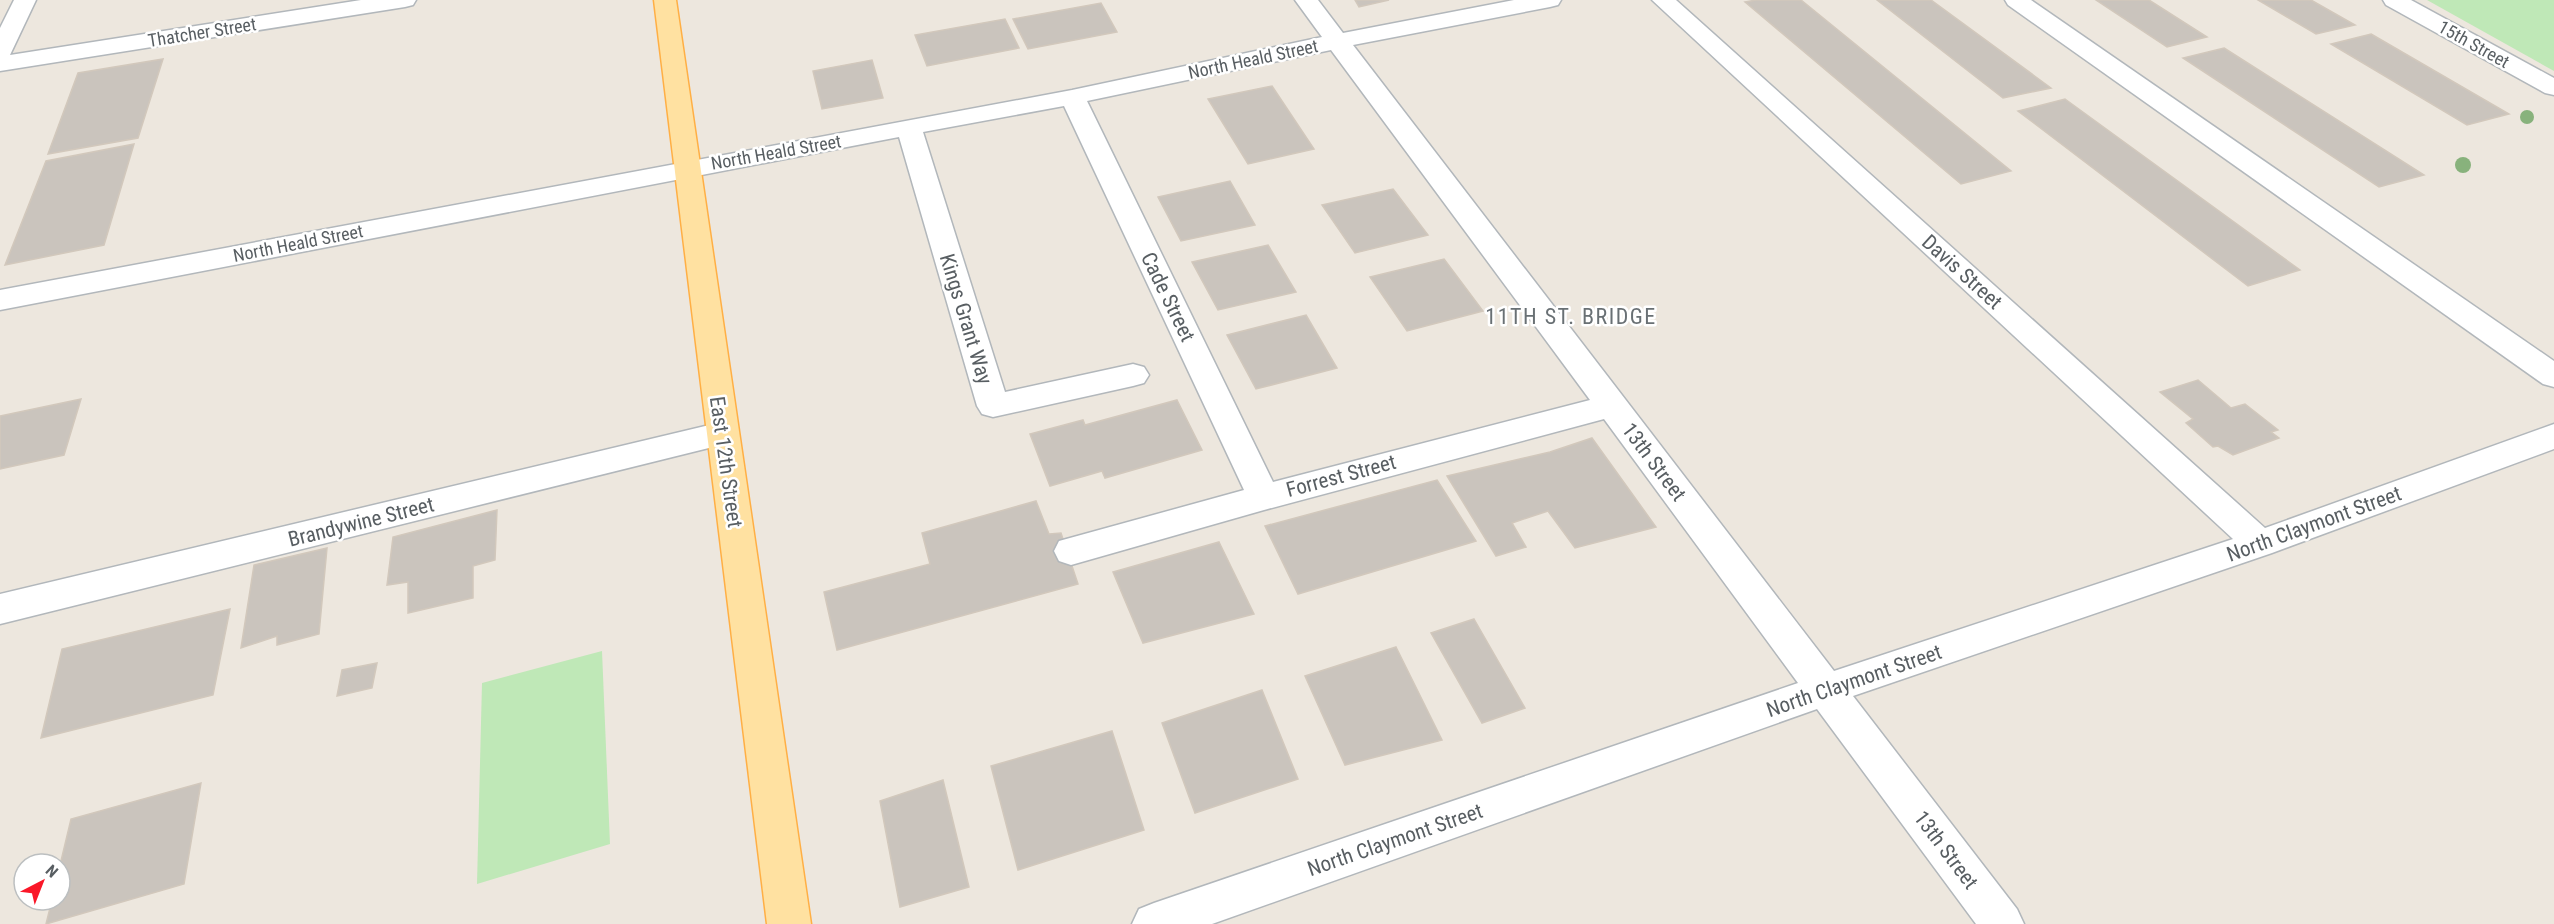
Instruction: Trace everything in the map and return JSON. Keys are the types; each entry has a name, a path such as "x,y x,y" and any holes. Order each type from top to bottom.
{"main road":[{"name":"East 12th Street","path":"665,0 690,168 722,434 789,924"}],"street":[{"path":"0,52 25,0"},
{"name":"Thatcher Street","path":"0,64 405,0"},
{"name":"13th Street","path":"1306,0 2002,924"},
{"name":"North Heald Street","path":"0,300 1072,97 1338,41 1550,0"},
{"name":"Davis Street","path":"1663,0 2260,544"},
{"path":"2016,0 2554,376"},
{"name":"15th Street","path":"2394,0 2554,88"},
{"name":"Cade Street","path":"1072,97 1264,497"},
{"name":"Kings Grant Way","path":"909,128 993,406 1133,375"},
{"name":"Forrest Street","path":"1071,551 1264,497 1611,406"},
{"name":"Brandywine Street","path":"0,609 722,434"},
{"name":"North Claymont Street","path":"1154,924 1824,690 2260,544 2554,436"}],"green space":[{"path":"2427,0 2554,0 2554,71"},
{"path":"602,651 610,844 477,884 482,683"}],"building":[{"path":"1355,0 1389,0 1359,7"},
{"path":"1801,0 2011,171 1961,184 1745,2"},
{"path":"1877,0 1931,0 2051,88 2003,98"},
{"path":"2096,0 2149,0 2207,37 2167,47"},
{"path":"2258,0 2311,0 2355,25 2316,34"},
{"path":"1101,3 1117,32 1028,49 1013,19"},
{"path":"1005,19 1019,48 927,66 915,35"},
{"path":"2371,34 2509,114 2467,125 2331,44"},
{"path":"2224,48 2424,175 2379,187 2183,58"},
{"path":"163,59 138,138 48,154 78,73"},
{"path":"872,60 883,98 822,109 813,71"},
{"path":"1272,86 1314,149 1248,164 1208,99"},
{"path":"2065,99 2300,270 2248,286 2018,111"},
{"path":"134,144 104,245 5,265 46,161"},
{"path":"1230,181 1255,225 1181,241 1158,197"},
{"path":"1393,189 1428,235 1355,253 1322,205"},
{"path":"1268,245 1296,292 1218,310 1192,262"},
{"path":"1444,259 1483,311 1407,331 1370,277"},
{"path":"1306,315 1337,368 1256,389 1227,335"},
{"path":"2198,380 2231,408 2245,404 2278,430 2271,432 2279,438 2233,455 2218,446 2213,447 2186,423 2193,419 2160,392"},
{"path":"81,399 64,455 0,469 0,416"},
{"path":"1177,400 1202,450 1105,478 1102,471 1050,486 1030,434 1083,420 1085,425"},
{"path":"1592,438 1656,527 1575,548 1548,511 1512,523 1526,547 1496,556 1447,476 1550,452"},
{"path":"1437,480 1476,541 1298,594 1265,526"},
{"path":"1036,501 1049,534 1061,533 1078,584 837,650 824,592 930,564 922,533"},
{"path":"497,510 495,560 473,566 473,598 408,613 408,582 387,585 393,537"},
{"path":"1219,542 1254,614 1143,643 1113,572"},
{"path":"327,548 319,634 277,645 277,636 241,648 254,565"},
{"path":"230,609 213,695 41,738 62,649"},
{"path":"1474,619 1525,708 1482,723 1431,633"},
{"path":"1396,647 1442,740 1345,765 1305,676"},
{"path":"377,663 372,688 337,696 342,670"},
{"path":"1262,690 1298,779 1195,813 1162,723"},
{"path":"1112,731 1144,830 1018,870 991,766"},
{"path":"943,780 969,887 900,907 880,801"},
{"path":"201,783 184,884 46,924 49,912 72,912 72,852 63,852 71,819"}],"district":[{"name":"11TH ST. BRIDGE","path":"1571,316"}]}
